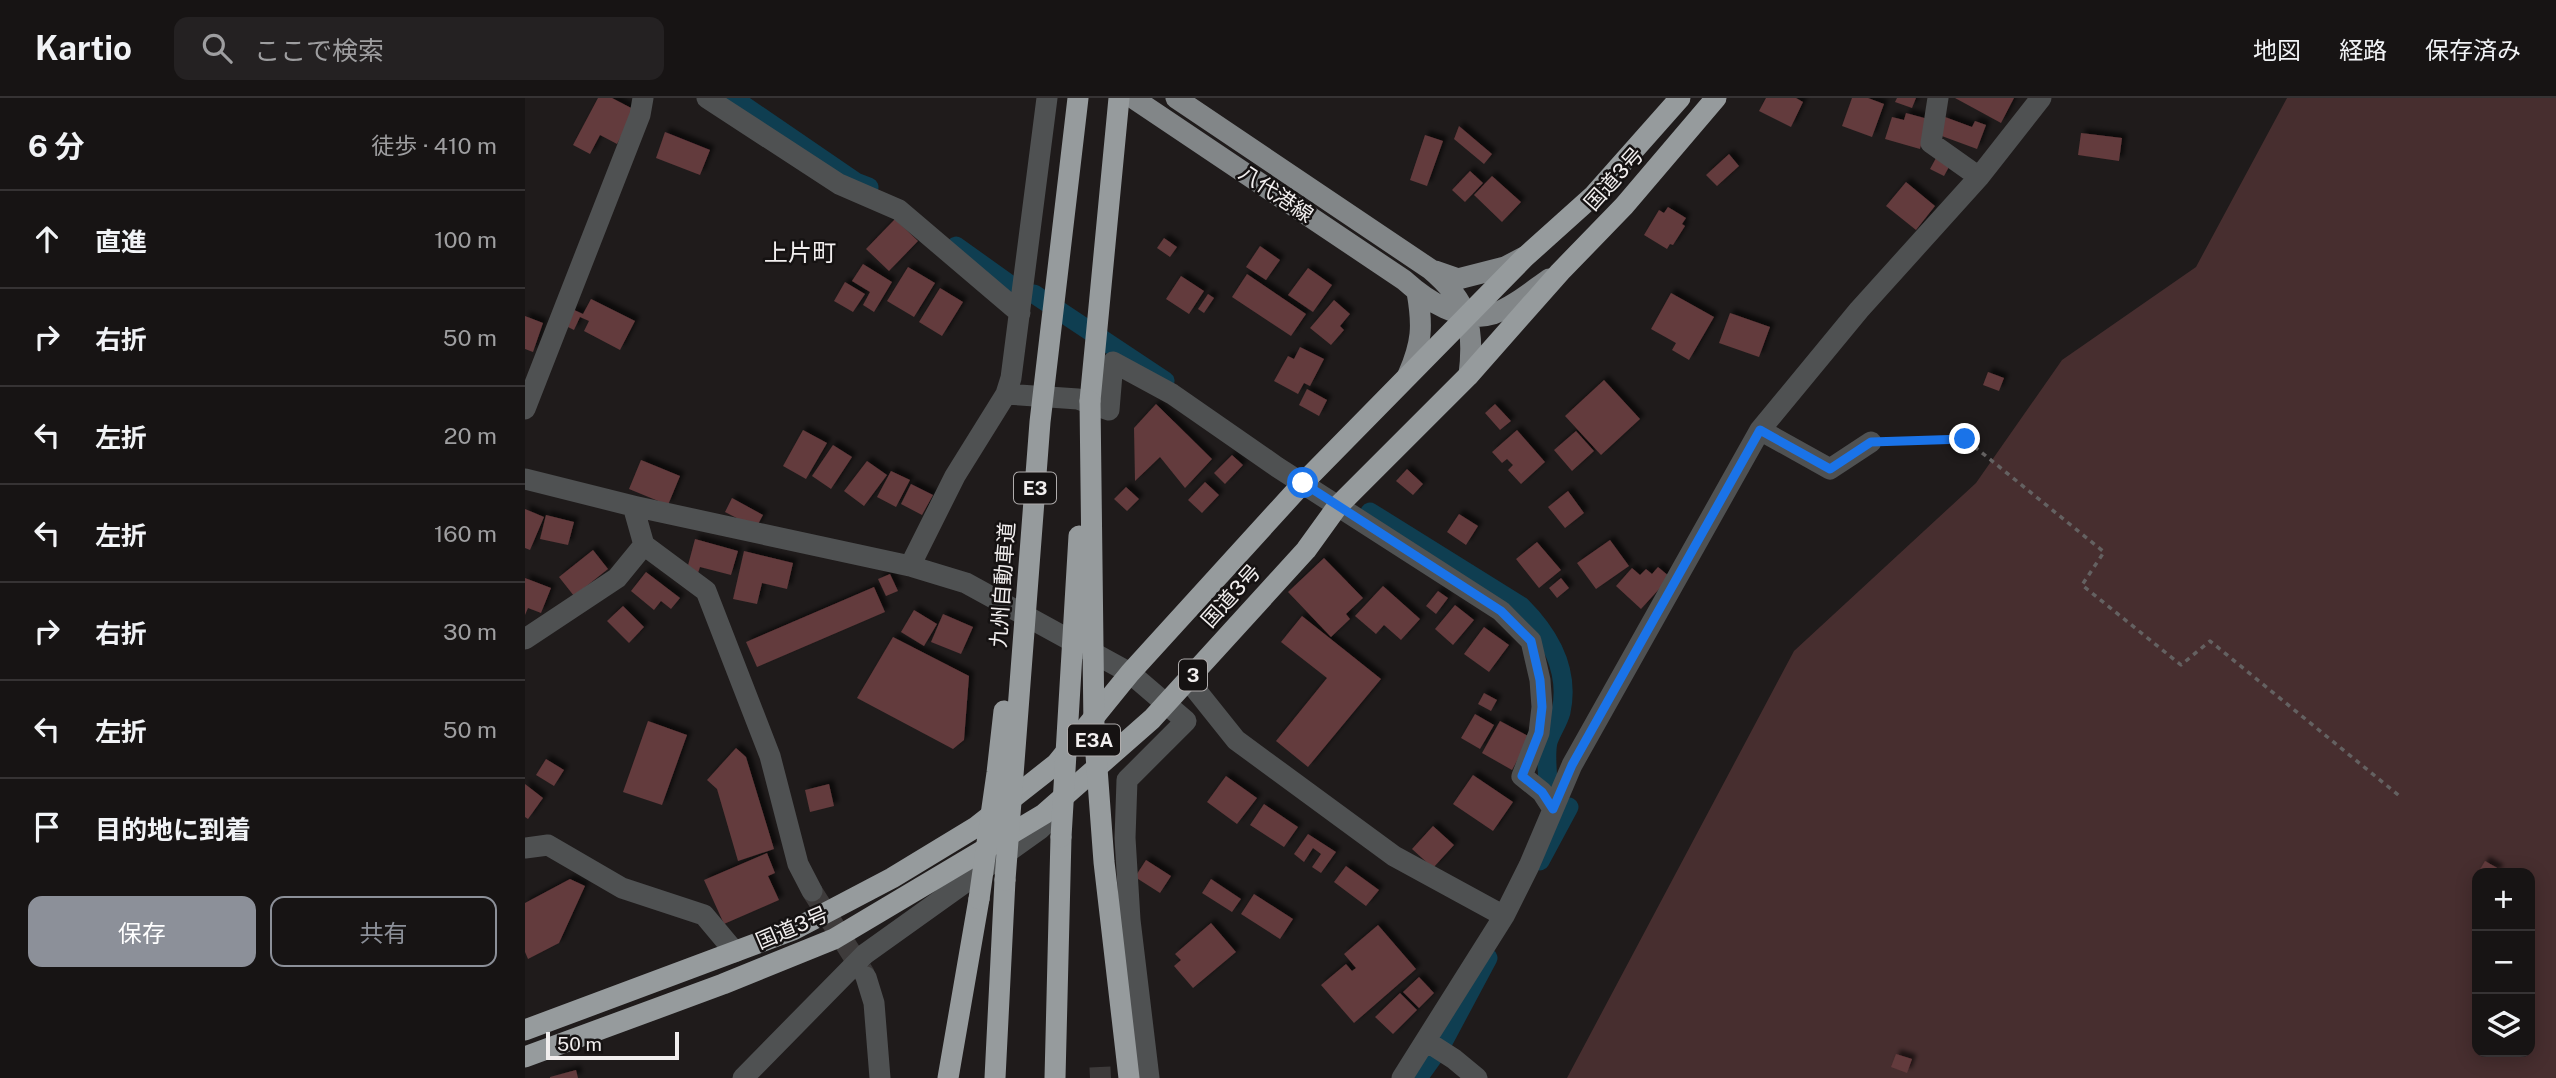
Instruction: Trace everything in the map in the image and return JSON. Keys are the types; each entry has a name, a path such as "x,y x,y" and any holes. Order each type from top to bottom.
{"highway":[{"name":"九州自動車道","path":"995,1078 1005,880 1040,422 1078,98"},
{"name":"E3","path":"1055,1078 1062,837 1079,539 1109,185 1119,98"},
{"name":"国道3号","path":"525,1030 793,930 891,878 976,827 1056,764 1130,673 1303,483 1525,257 1594,195 1680,98"},
{"name":"国道3号","path":"525,1057 723,984 834,939 1044,814 1152,719 1306,550 1337,507 1469,375 1560,272 1625,206 1716,98"},
{"name":"E3A","path":"1090,401 1095,752 1104,862 1129,1078"},
{"path":"948,1078 979,899 997,773 1024,509 1040,422"}],"main road":[{"name":"八代港線","path":"1133,98 1393,273 1417,292 1446,308 1468,315"},
{"name":"八代港線","path":"1176,98 1430,269 1449,285 1468,315 1471,334 1469,375"},
{"name":"八代港線","path":"1430,269 1458,279 1505,267 1525,257"},
{"path":"1468,315 1492,314 1516,302 1560,272"},
{"path":"1407,377 1419,351 1422,323 1417,292"}],"street":[{"path":"525,409 640,115 643,98"},
{"path":"707,98 839,184 899,210 1020,313"},
{"path":"910,566 955,476 1006,394 1011,379 1047,98"},
{"path":"1938,98 1931,144 1979,177"},
{"path":"1402,1078 1504,916 1579,754 1760,430 1859,310 1979,177 2041,98"},
{"path":"1006,394 1078,399 1109,410 1113,362 1172,394 1337,507 1501,611 1531,641 1540,680 1542,707 1539,733 1522,776 1542,792 1553,809"},
{"path":"1760,430 1830,469 1871,442"},
{"path":"525,479 633,506 910,566 966,583 1130,673 1187,721 1127,780 1125,838 1130,920 1149,1078"},
{"path":"633,506 644,545 706,591 770,756 798,864 812,891"},
{"path":"525,639 617,578 644,545"},
{"path":"1188,680 1236,740 1394,856 1504,916"},
{"path":"743,1078 865,954 1040,829 1152,719"},
{"path":"525,848 548,845 622,888 704,915 735,952"},
{"path":"866,976 874,1003 880,1078"},
{"path":"1426,1041 1477,1078"}],"path":[{"path":"1871,442 1965,439 2103,552 2082,585 2181,665 2210,641 2402,798"}],"shaded area":[{"path":"2287,98 2556,98 2556,1078 1567,1078 1794,651 1976,483 2062,360 2196,267"}],"building":[{"path":"598,98 612,98 635,110 617,144 600,135 590,154 573,145"},
{"path":"1766,98 1796,98 1803,102 1791,127 1759,111"},
{"path":"1852,98 1868,98 1884,104 1872,137 1842,126"},
{"path":"1897,98 1916,98 1912,108 1895,102"},
{"path":"1955,98 2014,98 2001,123"},
{"path":"1906,113 1928,119 1920,149 1885,139 1892,117 1904,120"},
{"path":"1945,117 1972,127 1975,121 1986,125 1977,149 1939,135"},
{"path":"1459,126 1492,154 1484,164 1454,139"},
{"path":"665,132 710,150 700,175 656,158"},
{"path":"2081,133 2122,138 2119,161 2078,155"},
{"path":"1425,135 1443,141 1427,186 1410,180"},
{"path":"1729,154 1739,166 1717,186 1706,175"},
{"path":"1936,158 1950,165 1944,176 1930,169"},
{"path":"1470,171 1483,183 1465,202 1452,190"},
{"path":"1492,176 1521,202 1502,222 1474,195"},
{"path":"1906,182 1935,206 1916,230 1886,206"},
{"path":"1668,207 1686,218 1682,224 1685,226 1673,245 1670,244 1667,249 1644,235 1659,210 1664,213"},
{"path":"895,219 918,241 889,271 866,249"},
{"path":"1164,238 1177,247 1170,257 1157,248"},
{"path":"1260,246 1280,260 1266,280 1246,267"},
{"path":"863,264 892,282 874,312 863,305 870,292 852,281"},
{"path":"908,267 935,283 914,317 887,301"},
{"path":"1308,268 1332,285 1313,312 1288,295"},
{"path":"1247,274 1306,314 1291,336 1232,297"},
{"path":"1181,276 1204,291 1189,314 1166,299"},
{"path":"845,282 865,294 853,312 834,301"},
{"path":"940,288 963,302 942,336 919,322"},
{"path":"1671,293 1714,317 1689,360 1672,350 1676,343 1651,329"},
{"path":"1208,294 1214,298 1204,313 1198,309"},
{"path":"591,299 635,321 620,350 584,331 589,321 580,317 574,330 564,325 572,309 583,314"},
{"path":"1334,300 1350,314 1340,326 1344,330 1331,345 1310,328"},
{"path":"1730,313 1770,327 1759,357 1719,343"},
{"path":"525,316 543,323 533,352 525,349"},
{"path":"1300,347 1324,359 1310,386 1304,383 1298,394 1274,381 1288,356 1294,359"},
{"path":"1988,372 2004,378 1999,391 1983,385"},
{"path":"1604,380 1640,419 1601,455 1565,416"},
{"path":"1307,389 1327,400 1319,416 1299,405"},
{"path":"1156,404 1212,459 1185,488 1160,457 1135,481 1134,428"},
{"path":"1495,404 1511,421 1500,430 1485,413"},
{"path":"803,430 827,443 806,479 783,466"},
{"path":"1517,430 1545,462 1521,484 1508,470 1513,465 1507,459 1502,463 1492,452"},
{"path":"1576,431 1594,451 1572,471 1554,450"},
{"path":"833,445 852,457 831,489 812,476"},
{"path":"1232,455 1243,465 1225,484 1214,473"},
{"path":"641,460 680,476 668,505 629,489"},
{"path":"867,461 887,475 864,506 844,491"},
{"path":"1407,469 1423,484 1413,495 1396,481"},
{"path":"891,471 910,480 896,507 877,497"},
{"path":"1205,482 1219,495 1202,513 1188,500"},
{"path":"911,484 933,495 922,515 901,504"},
{"path":"1126,487 1139,499 1127,511 1114,499"},
{"path":"1568,491 1584,513 1565,528 1548,507"},
{"path":"732,498 763,515 756,528 725,512"},
{"path":"525,509 544,517 530,550 525,548"},
{"path":"1459,514 1478,526 1466,545 1447,532"},
{"path":"546,515 574,522 568,545 540,539"},
{"path":"695,539 738,551 731,575 700,567 698,573 687,569"},
{"path":"1610,540 1629,566 1596,589 1577,563"},
{"path":"1537,542 1561,570 1539,588 1516,559"},
{"path":"593,550 608,569 574,596 559,577"},
{"path":"744,551 793,563 787,589 762,583 757,604 733,599"},
{"path":"1324,558 1363,598 1346,614 1350,619 1331,637 1288,592"},
{"path":"1658,567 1670,577 1641,609 1616,586 1632,568 1640,575 1646,569 1652,574"},
{"path":"646,572 680,598 671,609 661,601 654,610 631,591"},
{"path":"890,574 898,591 886,596 878,579"},
{"path":"525,578 551,588 541,613 528,608 525,615"},
{"path":"1561,578 1569,588 1557,598 1549,588"},
{"path":"1383,586 1420,619 1401,640 1384,625 1376,634 1355,616"},
{"path":"874,587 885,612 757,667 746,642"},
{"path":"1438,591 1448,598 1436,614 1426,606"},
{"path":"1455,605 1474,620 1453,645 1435,629"},
{"path":"623,606 644,627 629,643 607,621"},
{"path":"914,610 937,624 924,646 901,632"},
{"path":"943,614 973,627 961,654 931,642"},
{"path":"1302,616 1381,679 1308,767 1276,741 1327,678 1281,642"},
{"path":"1484,627 1509,645 1489,672 1464,654"},
{"path":"893,637 969,676 964,740 953,749 857,698"},
{"path":"1484,693 1497,700 1491,711 1478,704"},
{"path":"1475,714 1494,725 1480,749 1461,738"},
{"path":"648,721 687,735 662,805 623,792"},
{"path":"1500,721 1530,737 1512,770 1482,753"},
{"path":"736,748 746,757 774,849 738,861 717,789 707,780"},
{"path":"546,759 564,770 554,786 536,775"},
{"path":"1473,775 1513,802 1493,831 1453,804"},
{"path":"1226,776 1257,798 1237,824 1207,802"},
{"path":"525,784 543,798 528,819 525,817"},
{"path":"829,784 834,806 810,812 805,790"},
{"path":"1264,804 1298,827 1284,847 1250,825"},
{"path":"1433,826 1454,845 1433,868 1412,849"},
{"path":"1308,834 1336,852 1321,873 1312,867 1321,854 1313,848 1304,862 1294,854"},
{"path":"767,853 775,873 768,876 779,900 724,924 704,880"},
{"path":"1146,860 1171,876 1160,893 1135,877"},
{"path":"2485,861 2497,868 2481,868"},
{"path":"1346,866 1379,890 1366,906 1334,882"},
{"path":"570,879 585,886 559,943 528,959 525,952 525,903"},
{"path":"1211,879 1241,899 1232,912 1202,893"},
{"path":"1254,894 1293,919 1280,939 1241,914"},
{"path":"1211,923 1236,952 1193,988 1174,966 1181,960 1175,954"},
{"path":"1378,925 1416,969 1354,1023 1321,985 1346,964 1352,971 1356,968 1344,954"},
{"path":"1419,977 1434,993 1419,1008 1403,992"},
{"path":"1400,993 1417,1010 1393,1034 1375,1017"},
{"path":"1896,1054 1912,1059 1907,1073 1891,1067"},
{"path":"576,1070 578,1078 550,1078 550,1077"}],"waterway":[{"path":"733,98 856,182 869,187"},
{"path":"956,246 1012,286"},
{"path":"1034,294 1165,381"},
{"path":"1370,512 1521,606 1549,641 1560,668 1563,697 1561,712 1547,747 1548,786"},
{"path":"1540,861 1569,807"},
{"path":"1418,1078 1441,1046 1488,958"}],"tunnel":[{"path":"812,891 865,975"},
{"path":"1090,1078 1147,1075"}],"district":[{"name":"上片町","path":"800,253"}],"route":[{"path":"1303,483 1501,611 1531,641 1540,680 1542,707 1539,733 1522,776 1542,792 1553,809 1572,765 1760,430 1830,469 1871,442 1965,439"}]}
